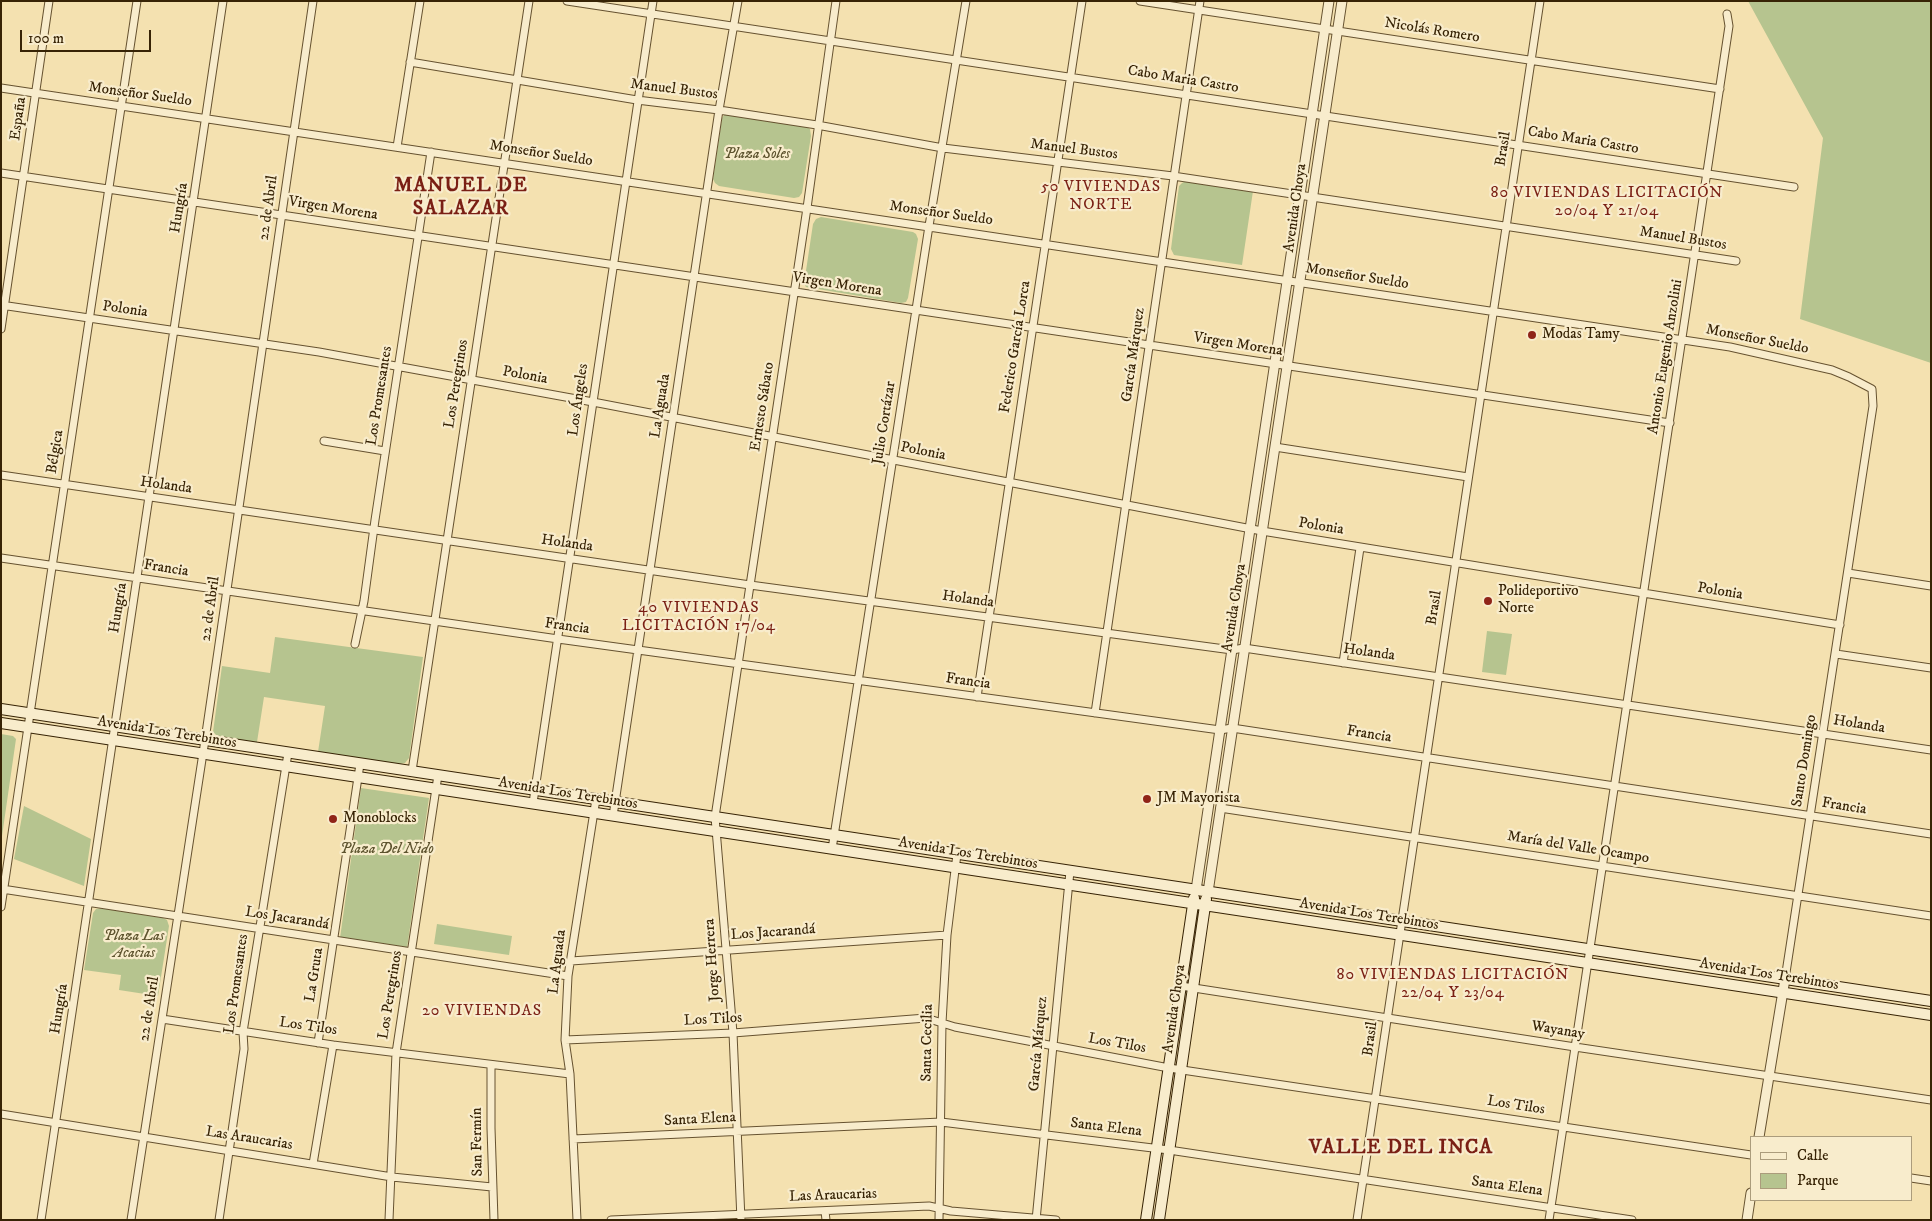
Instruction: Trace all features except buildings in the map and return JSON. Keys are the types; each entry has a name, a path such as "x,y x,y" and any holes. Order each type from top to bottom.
{"main road":[{"name":"Avenida Los Terebintos","path":"1,710 1931,1001"},
{"name":"Avenida Los Terebintos","path":"1,723 1931,1014"},
{"name":"Avenida Choya","path":"1146,1220 1196,890"},
{"name":"Avenida Choya","path":"1159,1220 1208,892"}],"street":[{"name":"España","path":"1,330 49,1"},
{"name":"Bélgica","path":"1,907 137,1"},
{"name":"Hungría","path":"42,1220 223,1"},
{"name":"22 de Abril","path":"131,1220 206,740 313,1"},
{"path":"397,147 420,1"},
{"name":"Los Peregrinos","path":"412,771 529,1"},
{"name":"Cabo Maria Castro","path":"567,1 1794,187"},
{"name":"Los Ángeles","path":"533,804 653,1"},
{"name":"La Aguada","path":"613,816 719,110 738,1"},
{"name":"Ernesto Sábato","path":"715,817 807,208 817,125 836,1"},
{"name":"Julio Cortázar","path":"832,849 966,1"},
{"name":"Federico García Lorca","path":"977,697 1082,1"},
{"name":"Nicolás Romero","path":"1140,1 1720,89"},
{"name":"García Márquez","path":"1095,713 1200,1"},
{"name":"Avenida Choya","path":"1196,890 1329,1"},
{"name":"Avenida Choya","path":"1208,892 1342,1"},
{"name":"Brasil","path":"1358,1220 1540,1"},
{"name":"Antonio Eugenio Anzolini","path":"1549,1220 1720,89 1729,26 1726,14"},
{"name":"Manuel Bustos","path":"410,62 637,100 817,125 943,148 1173,176 1736,261"},
{"name":"Monseñor Sueldo","path":"1,88 1738,349 1832,370 1872,389"},
{"name":"Los Promesantes","path":"355,644 362,610 431,152"},
{"name":"Virgen Morena","path":"1,173 1670,424"},
{"name":"Polonia","path":"3,306 398,366 1010,482 1262,532 1840,625"},
{"name":"Santo Domingo","path":"1759,1136 1836,654 1873,406 1872,389"},
{"path":"324,441 385,451"},
{"path":"1274,447 1468,477"},
{"name":"Holanda","path":"1,475 570,559 871,601 1232,650 1244,648 1931,750"},
{"path":"1343,663 1360,548"},
{"name":"Francia","path":"1,558 558,640 1220,730 1232,728 1931,834"},
{"path":"1848,574 1931,586"},
{"path":"1836,654 1931,668"},
{"name":"Los Promesantes","path":"219,1220 244,1049 243,1032 288,753"},
{"name":"La Gruta","path":"318,1043 360,764"},
{"name":"Los Peregrinos","path":"389,1220 396,1054 438,776"},
{"name":"La Aguada","path":"577,1220 570,1074 565,1040 568,976 596,799"},
{"name":"María del Valle Ocampo","path":"1220,808 1931,916"},
{"name":"Jorge Herrera","path":"715,817 718,831 733,1033 741,1217"},
{"name":"Santa Cecilia","path":"939,1220 942,1023 947,935 957,854"},
{"name":"García Márquez","path":"1036,1219 1070,871"},
{"name":"Los Jacarandá","path":"3,889 568,976"},
{"name":"Los Jacarandá","path":"571,961 947,935"},
{"name":"Wayanay","path":"1181,986 1575,1048 1931,1100"},
{"name":"Los Tilos","path":"565,1040 733,1033 926,1018 1052,1046 1169,1068 1750,1155"},
{"name":"Los Tilos","path":"162,1020 396,1054 570,1074"},
{"path":"313,1164 333,1045"},
{"name":"San Fermín","path":"491,1065 494,1220"},
{"name":"Las Araucarias","path":"1,1114 392,1177 492,1187"},
{"name":"Santa Elena","path":"573,1140 941,1122 1157,1148 1632,1220"},
{"path":"1912,1178 1931,1181"},
{"path":"1747,1220 1750,1199"},
{"name":"Las Araucarias","path":"611,1220 741,1217 929,1206 951,1211 1056,1220"},
{"path":"825,1211 826,1220"}],"green space":[{"path":"1748,1 1931,1 1931,363 1800,319 1823,138"},
{"name":"Plaza Soles","path":"729,113 804,125 810,129 811,136 802,193 799,197 794,198 719,186 715,183 713,179 722,118"},
{"path":"1186,181 1253,191 1242,265 1174,255 1171,249 1179,186"},
{"path":"821,217 916,234 918,239 906,302 901,303 806,287 804,284 813,224 816,219"},
{"path":"1487,631 1512,634 1506,675 1482,672"},
{"path":"275,637 423,657 409,758 405,763 399,764 318,752 325,706 264,697 257,742 218,737 213,732 222,666 270,673"},
{"path":"1,734 13,736 16,739 2,836"},
{"name":"Plaza Del Nido","path":"361,788 429,798 407,948 340,938"},
{"path":"24,806 91,839 84,886 14,859"},
{"name":"Plaza Las Acacias","path":"101,908 167,920 169,926 158,996 119,990 121,975 84,970 93,913 96,909"},
{"path":"437,924 512,936 509,955 434,944"}],"place":[{"name":"Modas Tamy","path":"1532,335"},
{"name":"Polideportivo Norte","path":"1488,601"},
{"name":"JM Mayorista","path":"1147,799"},
{"name":"Monoblocks","path":"333,819"}],"district":[{"name":"50 VIVIENDAS NORTE","path":"1101,197"},
{"name":"MANUEL DE SALAZAR","path":"461,198"},
{"name":"80 VIVIENDAS LICITACIÓN 20/04 Y 21/04","path":"1607,203"},
{"name":"40 VIVIENDAS LICITACIÓN 17/04","path":"699,618"},
{"name":"80 VIVIENDAS LICITACIÓN 22/04 Y 23/04","path":"1453,985"},
{"name":"20 VIVIENDAS","path":"482,1012"},
{"name":"VALLE DEL INCA","path":"1401,1149"}]}
